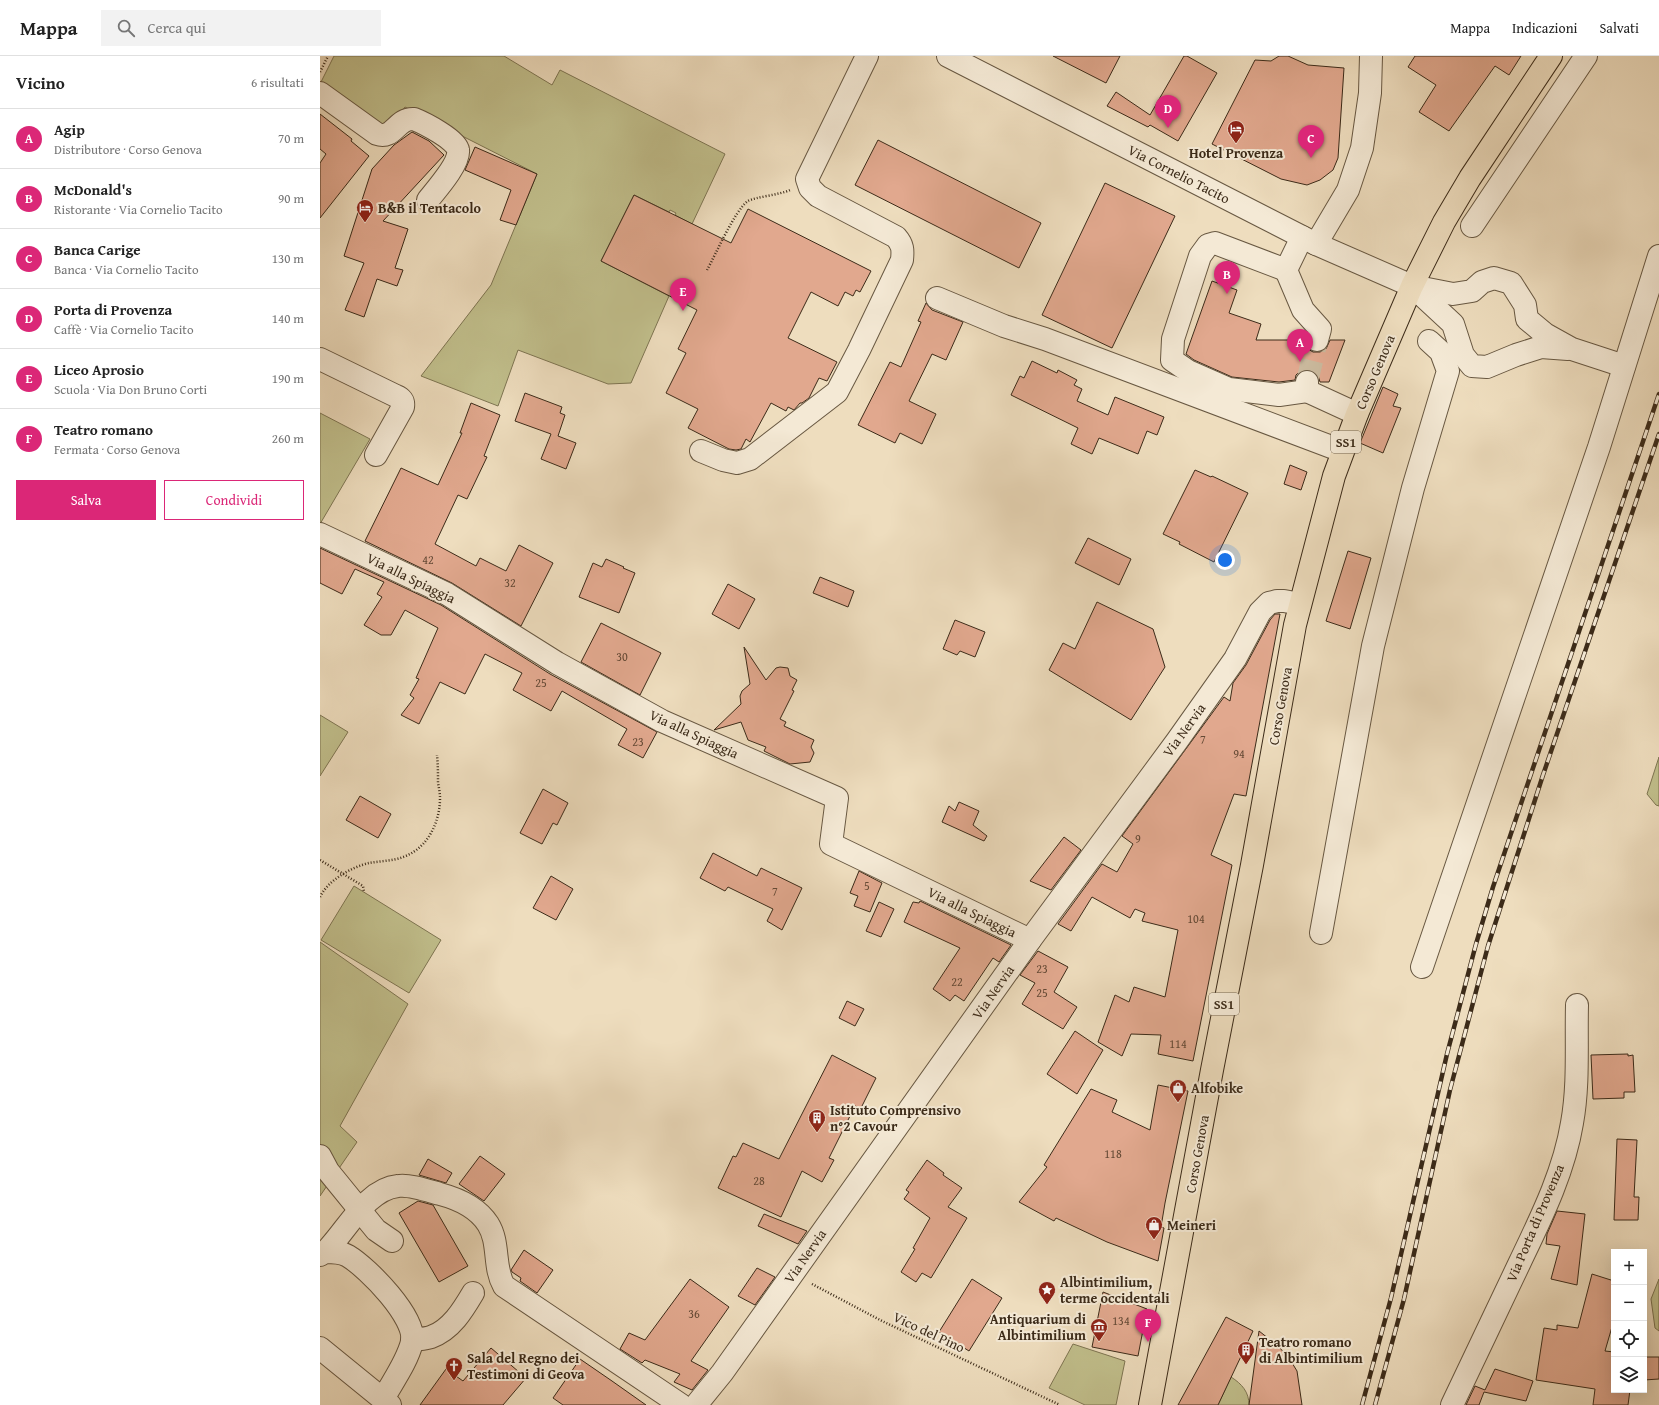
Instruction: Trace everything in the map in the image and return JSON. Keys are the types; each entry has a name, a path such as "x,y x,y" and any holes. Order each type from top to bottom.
{"main road":[{"name":"Corso Genova","path":"1150,1405 1300,604 1308,580 1323,518 1342,451 1412,286 1444,222 1470,178 1551,56"}],"street":[{"path":"701,451 724,460 738,463 750,459 837,392 902,260 902,243 896,237 818,196 810,188 806,179 867,56"},
{"name":"Via Cornelio Tacito","path":"948,56 1309,240 1412,286"},
{"path":"1286,270 1348,190 1362,148 1370,93 1371,56"},
{"path":"1472,226 1586,56"},
{"path":"320,93 377,134 382,136 387,135 408,118 414,119 454,142 458,150 456,159 444,180 428,200"},
{"path":"1317,340 1320,329 1303,310 1286,270 1215,243 1208,245 1200,256 1173,339 1172,360 1188,371 1229,389 1278,395 1307,386 1357,414"},
{"path":"1422,967 1599,447 1659,256"},
{"path":"1412,286 1453,294 1472,291 1482,282 1494,278 1511,283 1525,305 1527,319 1545,334 1572,349 1624,366"},
{"path":"1412,286 1453,324 1462,355 1472,366 1488,367 1516,355 1542,347 1572,349"},
{"path":"937,298 1004,326 1342,451"},
{"path":"1321,933 1373,646 1413,488 1448,371 1441,352 1429,342"},
{"path":"320,359 401,398 403,406 376,456"},
{"name":"Via alla Spiaggia","path":"320,534 447,594 557,663 662,722 837,798 831,844 1030,940"},
{"name":"Via Nervia","path":"696,1405 722,1373 1030,940 1235,659 1260,612 1268,603 1277,601 1300,604"},
{"name":"Via Porta di Provenza","path":"1452,1405 1534,1231 1553,1188 1563,1156 1572,1125 1575,1101 1577,1005"},
{"path":"320,1156 328,1171 376,1230 392,1241"},
{"path":"322,1253 334,1243 360,1210 380,1192 398,1185 452,1197 474,1208 489,1225 495,1244 499,1277 504,1286 681,1405"},
{"path":"320,1348 387,1402 412,1340 410,1325 403,1312 370,1273 349,1256 342,1253 322,1253"},
{"path":"412,1340 431,1337 446,1329 464,1310 473,1292"}],"path":[{"path":"320,72 328,56"},
{"path":"707,270 733,220 748,201 782,194 806,179"},
{"path":"320,897 324,890 333,881 343,874 367,864 403,857 419,848 430,836 435,824 440,799 437,755"},
{"path":"320,860 363,886 364,892"},
{"name":"Vico del Pino","path":"792,1274 882,1321 1060,1405"}],"shaded area":[{"path":"334,56 504,56 552,85 560,70 725,154 692,224 675,215 676,213 670,210 669,212 634,195 601,261 669,296 631,383 608,384 518,350 498,406 421,376 491,285 537,174 405,107 388,127 373,126 320,84"},
{"path":"320,413 370,439 320,524"},
{"path":"320,715 348,732 320,776"},
{"path":"1659,757 1659,806 1656,805 1647,794"},
{"path":"354,886 441,940 409,993 321,940"},
{"path":"320,942 408,1004 340,1126 357,1142 320,1196"},
{"path":"1659,1279 1659,1331 1655,1328 1651,1299"},
{"path":"1073,1344 1125,1361 1116,1405 1085,1405 1049,1388"},
{"path":"1231,1377 1238,1382 1246,1392 1249,1405 1218,1405"}],"building":[{"path":"1053,56 1120,56 1106,83"},
{"path":"1184,56 1187,56 1217,73 1178,141 1150,125 1148,127 1107,106 1116,92 1150,115"},
{"path":"1279,56 1288,56 1308,65 1344,68 1338,158 1333,170 1320,180 1307,185 1281,179 1212,144 1255,60 1271,61"},
{"path":"1415,56 1521,56 1509,75 1495,66 1449,131 1419,112 1436,85 1408,67"},
{"path":"320,114 352,139 351,141 369,156 320,218 320,163 326,154 320,149"},
{"path":"412,132 429,141 444,155 383,221 408,229 395,268 403,270 397,286 377,279 364,317 345,310 364,263 344,256 372,169 394,145"},
{"path":"878,140 1041,223 1019,268 855,185"},
{"path":"475,147 537,174 516,225 500,220 511,190 465,170"},
{"path":"1105,183 1175,216 1112,348 1042,315"},
{"path":"634,195 731,243 748,209 871,271 860,292 856,290 853,296 845,292 838,306 811,292 788,338 837,362 827,381 819,378 809,398 800,403 794,410 788,407 786,411 771,403 750,442 746,439 741,449 729,449 688,428 698,409 666,393 686,353 678,349 697,310 601,261"},
{"path":"1212,281 1237,290 1229,313 1261,324 1256,340 1305,340 1308,349 1313,352 1320,352 1326,349 1330,340 1345,340 1329,382 1320,382 1318,375 1313,371 1307,370 1300,371 1296,375 1295,380 1279,382 1232,377 1194,360 1186,354"},
{"path":"926,303 932,310 963,322 946,360 932,354 909,401 936,414 922,444 900,433 895,443 858,425 890,362 901,367 921,322 918,321"},
{"path":"1032,361 1057,373 1058,370 1077,380 1074,385 1082,389 1077,401 1108,415 1115,397 1164,417 1157,435 1147,431 1138,454 1099,438 1092,454 1071,444 1078,428 1011,395 1020,376 1024,378"},
{"path":"1383,387 1398,394 1393,406 1401,408 1383,453 1360,443"},
{"path":"525,393 562,407 560,413 565,415 558,436 576,443 566,469 541,459 551,434 515,421"},
{"path":"471,403 500,415 484,456 487,457 467,499 458,495 435,544 476,566 480,558 506,571 519,545 553,563 521,626 452,583 365,541 401,468 438,485 462,433 460,433"},
{"path":"1290,465 1307,472 1301,490 1284,484"},
{"path":"1195,470 1211,477 1212,476 1248,493 1214,562 1163,534"},
{"path":"1088,538 1131,559 1119,585 1075,563"},
{"path":"320,548 441,605 550,674 657,732 643,758 618,745 627,729 562,691 551,711 513,690 522,673 485,654 465,694 440,682 419,724 401,715 414,698 410,695 419,679 416,678 438,628 405,610 391,635 381,635 364,625 382,597 377,594 384,582 355,569 342,594 320,583"},
{"path":"1348,551 1371,558 1350,629 1326,621"},
{"path":"606,559 635,573 619,613 579,597 593,563 602,567"},
{"path":"820,577 854,591 848,607 813,593"},
{"path":"728,584 755,599 739,629 712,614"},
{"path":"1097,602 1153,629 1165,667 1131,720 1049,670 1063,643 1075,649"},
{"path":"1275,614 1280,614 1246,796 1234,794 1211,855 1232,865 1193,1061 1158,1054 1161,1035 1131,1034 1122,1056 1098,1042 1115,995 1129,1002 1134,987 1165,997 1178,930 1142,921 1145,913 1135,909 1130,918 1092,897 1071,931 1058,924 1102,864 1117,872 1133,844 1122,836 1224,697 1230,701 1233,683 1246,665 1270,620"},
{"path":"955,620 985,632 975,657 960,651 957,655 943,649"},
{"path":"601,623 661,653 640,695 581,662"},
{"path":"744,647 766,680 776,668 780,667 788,668 790,676 797,680 792,690 794,691 780,719 786,722 784,726 814,740 811,747 814,753 810,762 790,764 764,751 766,747 748,740 741,722 714,730 741,704 740,696 742,691 750,684"},
{"path":"543,789 568,803 557,825 553,823 542,844 520,833"},
{"path":"360,796 391,814 378,838 346,820"},
{"path":"959,802 979,811 973,825 987,836 984,841 942,822 949,806 955,811"},
{"path":"1064,837 1081,850 1051,890 1030,881"},
{"path":"713,853 757,876 761,868 802,888 782,930 767,921 773,909 728,887 725,891 700,878"},
{"path":"859,871 882,883 870,912 854,906 858,896 850,893"},
{"path":"551,876 573,889 556,920 533,908"},
{"path":"920,901 1011,945 999,962 993,958 964,1001 955,995 950,1001 933,989 960,948 904,922 913,902 919,903"},
{"path":"879,902 894,909 881,937 866,931"},
{"path":"1038,951 1068,967 1054,992 1077,1007 1063,1029 1022,1004 1035,983 1020,975"},
{"path":"847,1001 864,1009 855,1026 839,1018"},
{"path":"1075,1031 1103,1050 1077,1094 1047,1074"},
{"path":"1628,1054 1628,1056 1633,1055 1635,1092 1624,1092 1624,1098 1593,1099 1591,1055"},
{"name":"Istituto Comprensivo n°2 Cavour","path":"832,1055 876,1078 861,1108 855,1106 829,1158 834,1160 822,1182 802,1171 781,1217 718,1188 733,1156 736,1157 743,1143 779,1159"},
{"path":"1158,1085 1188,1091 1165,1203 1161,1227 1164,1228 1158,1261 1107,1242 1056,1218 1054,1221 1019,1202 1047,1167 1044,1165 1091,1089 1117,1100 1112,1112 1150,1130"},
{"path":"1617,1139 1637,1140 1634,1197 1639,1197 1638,1220 1614,1220"},
{"path":"480,1156 505,1174 484,1201 459,1184"},
{"path":"428,1159 452,1173 446,1183 419,1175"},
{"path":"927,1160 944,1173 943,1175 962,1188 948,1207 967,1218 931,1278 922,1273 916,1282 901,1272 915,1249 913,1248 930,1218 904,1199 909,1192 906,1190"},
{"path":"418,1201 433,1205 468,1266 439,1282 399,1213"},
{"path":"1557,1211 1585,1214 1577,1285 1551,1279 1560,1246 1546,1244 1547,1234"},
{"path":"764,1214 807,1231 798,1244 758,1226"},
{"path":"524,1250 553,1270 537,1293 520,1281 521,1278 511,1270"},
{"path":"757,1268 775,1277 755,1305 738,1296"},
{"path":"1592,1274 1611,1280 1611,1330 1605,1351 1611,1352 1611,1393 1630,1393 1628,1405 1593,1405 1595,1389 1536,1380 1544,1328 1557,1330 1557,1325 1578,1328"},
{"path":"690,1279 729,1307 691,1361 708,1370 692,1390 674,1382 680,1374 645,1360 642,1363 620,1349 629,1333 645,1340"},
{"path":"972,1279 1002,1298 969,1351 939,1332"},
{"path":"1103,1292 1147,1309 1138,1356 1092,1347"},
{"path":"1226,1317 1253,1331 1218,1405 1178,1405"},
{"path":"1259,1331 1278,1346 1289,1358 1297,1371 1302,1405 1249,1405"},
{"path":"491,1348 526,1378 503,1405 420,1405 446,1369 463,1381"},
{"path":"1647,1357 1659,1357 1659,1379 1647,1380"},
{"path":"580,1359 646,1405 563,1405 553,1398"},
{"path":"1495,1369 1533,1381 1526,1401 1484,1392 1479,1405 1466,1405 1475,1386 1485,1390"}],"tunnel":[{"path":"1307,382 1317,340"}],"railway":[{"path":"1362,1405 1391,1298 1447,1054 1476,944 1493,887 1659,394"},
{"path":"1375,1405 1404,1299 1450,1090 1488,946 1543,775 1659,434"}],"place":[{"name":"Porta di Provenza","path":"1168,128"},
{"name":"Hotel Provenza","path":"1236,144"},
{"name":"Banca Carige","path":"1311,158"},
{"name":"B&B il Tentacolo","path":"365,223"},
{"name":"McDonald's","path":"1227,294"},
{"name":"Liceo Aprosio","path":"683,311"},
{"name":"Agip","path":"1300,362"},
{"name":"Alfobike","path":"1178,1103"},
{"name":"Istituto Comprensivo n°2 Cavour","path":"817,1133"},
{"name":"Meineri","path":"1154,1240"},
{"name":"Albintimilium, terme occidentali","path":"1047,1305"},
{"name":"Antiquarium di Albintimilium","path":"1099,1342"},
{"name":"Teatro romano","path":"1148,1342"},
{"name":"Teatro romano di Albintimilium","path":"1246,1365"},
{"name":"Sala del Regno dei Testimoni di Geova","path":"454,1381"}]}
